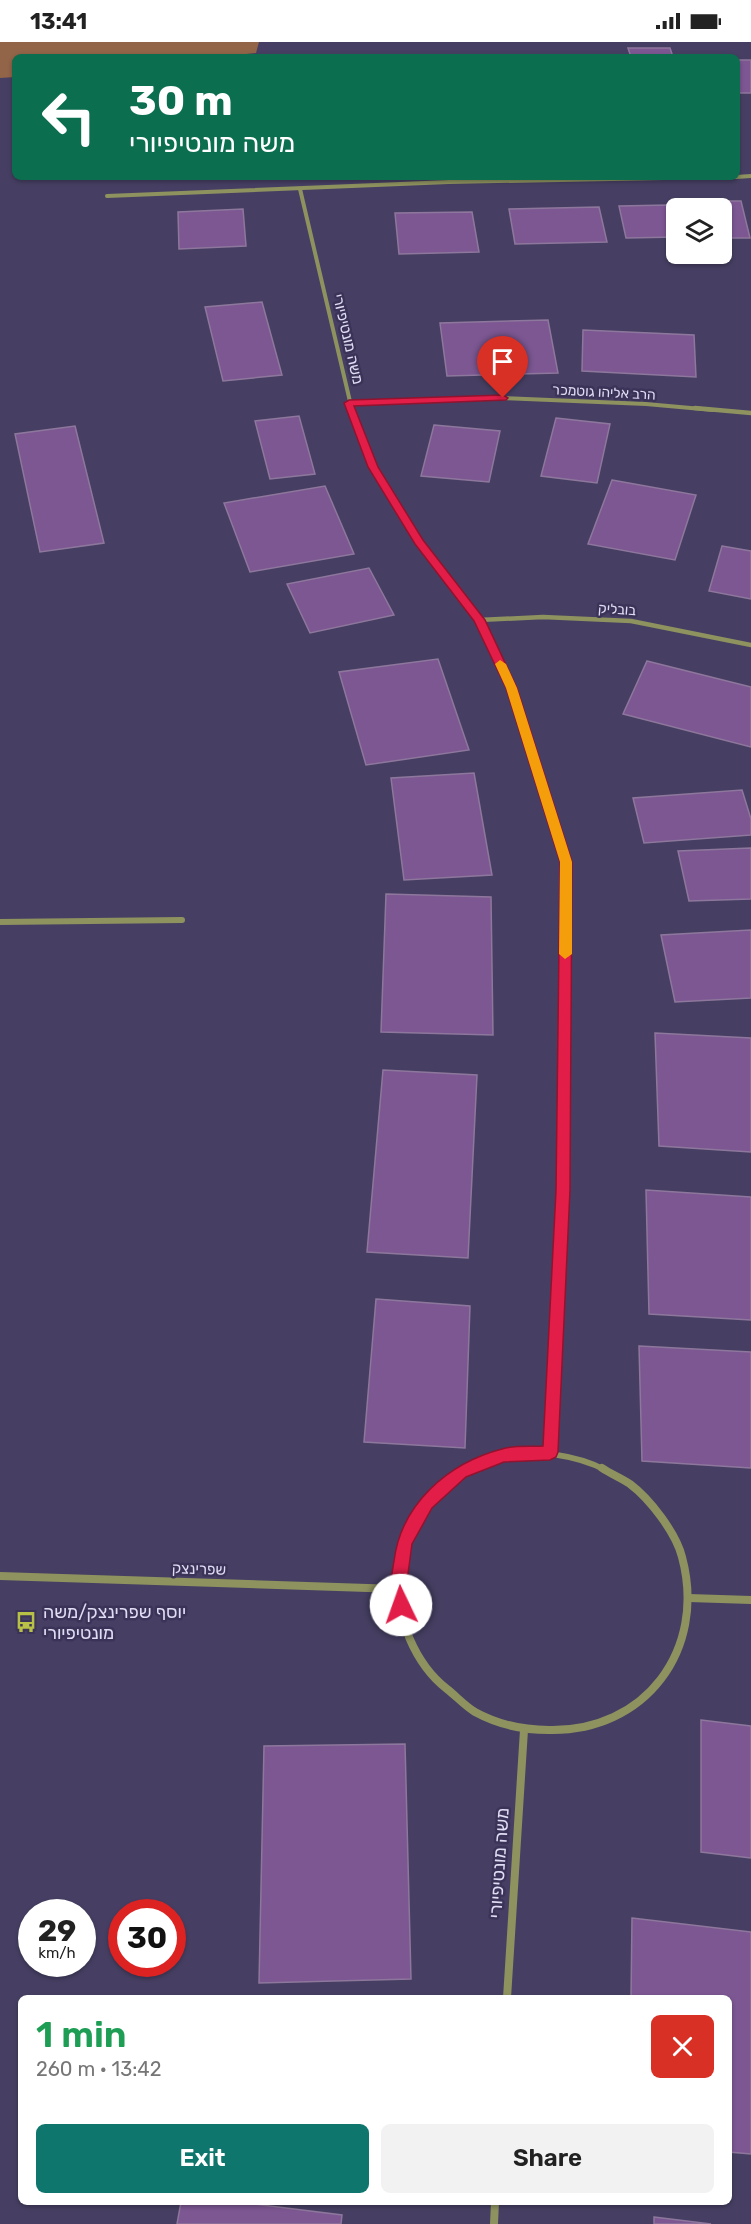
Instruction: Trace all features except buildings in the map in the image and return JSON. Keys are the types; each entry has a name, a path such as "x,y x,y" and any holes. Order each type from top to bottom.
{"street":[{"path":"107,196 449,182 556,180"},
{"name":"משה מונטיפיורי","path":"300,189 349,403 373,467 419,542 479,620 512,688 566,862 563,1190 550,1452"},
{"name":"הרב אליהו גוטמכר","path":"349,403 503,398 646,404 751,413"},
{"name":"בובליק","path":"479,620 543,617 631,621 751,645"},
{"path":"0,922 182,920"},
{"path":"550,1452 592,1463 631,1485 661,1516 682,1555 689,1598 682,1643 658,1685 621,1715 574,1731 524,1730 475,1713 435,1680 408,1637 398,1589 404,1543 426,1503 461,1472 503,1455 550,1452"},
{"name":"שפרינצק","path":"0,1576 398,1589"},
{"path":"689,1598 751,1600"},
{"name":"משה מונטיפיורי","path":"507,1995 524,1730"},
{"path":"494,2224 495,2205"}],"shaded area":[{"path":"0,42 259,42 256,53 246,54 12,54 12,77 0,78"}],"slow traffic":[{"path":"500,664 512,688 566,862 565,954"}],"place":[{"name":"יוסף שפרינצק/משה מונטיפיורי","path":"26,1622"}],"route":[{"path":"401,1605 398,1589 404,1543 426,1503 461,1472 503,1455 550,1452 563,1190 566,862 512,688 479,620 419,542 373,467 349,403 503,398"}]}
